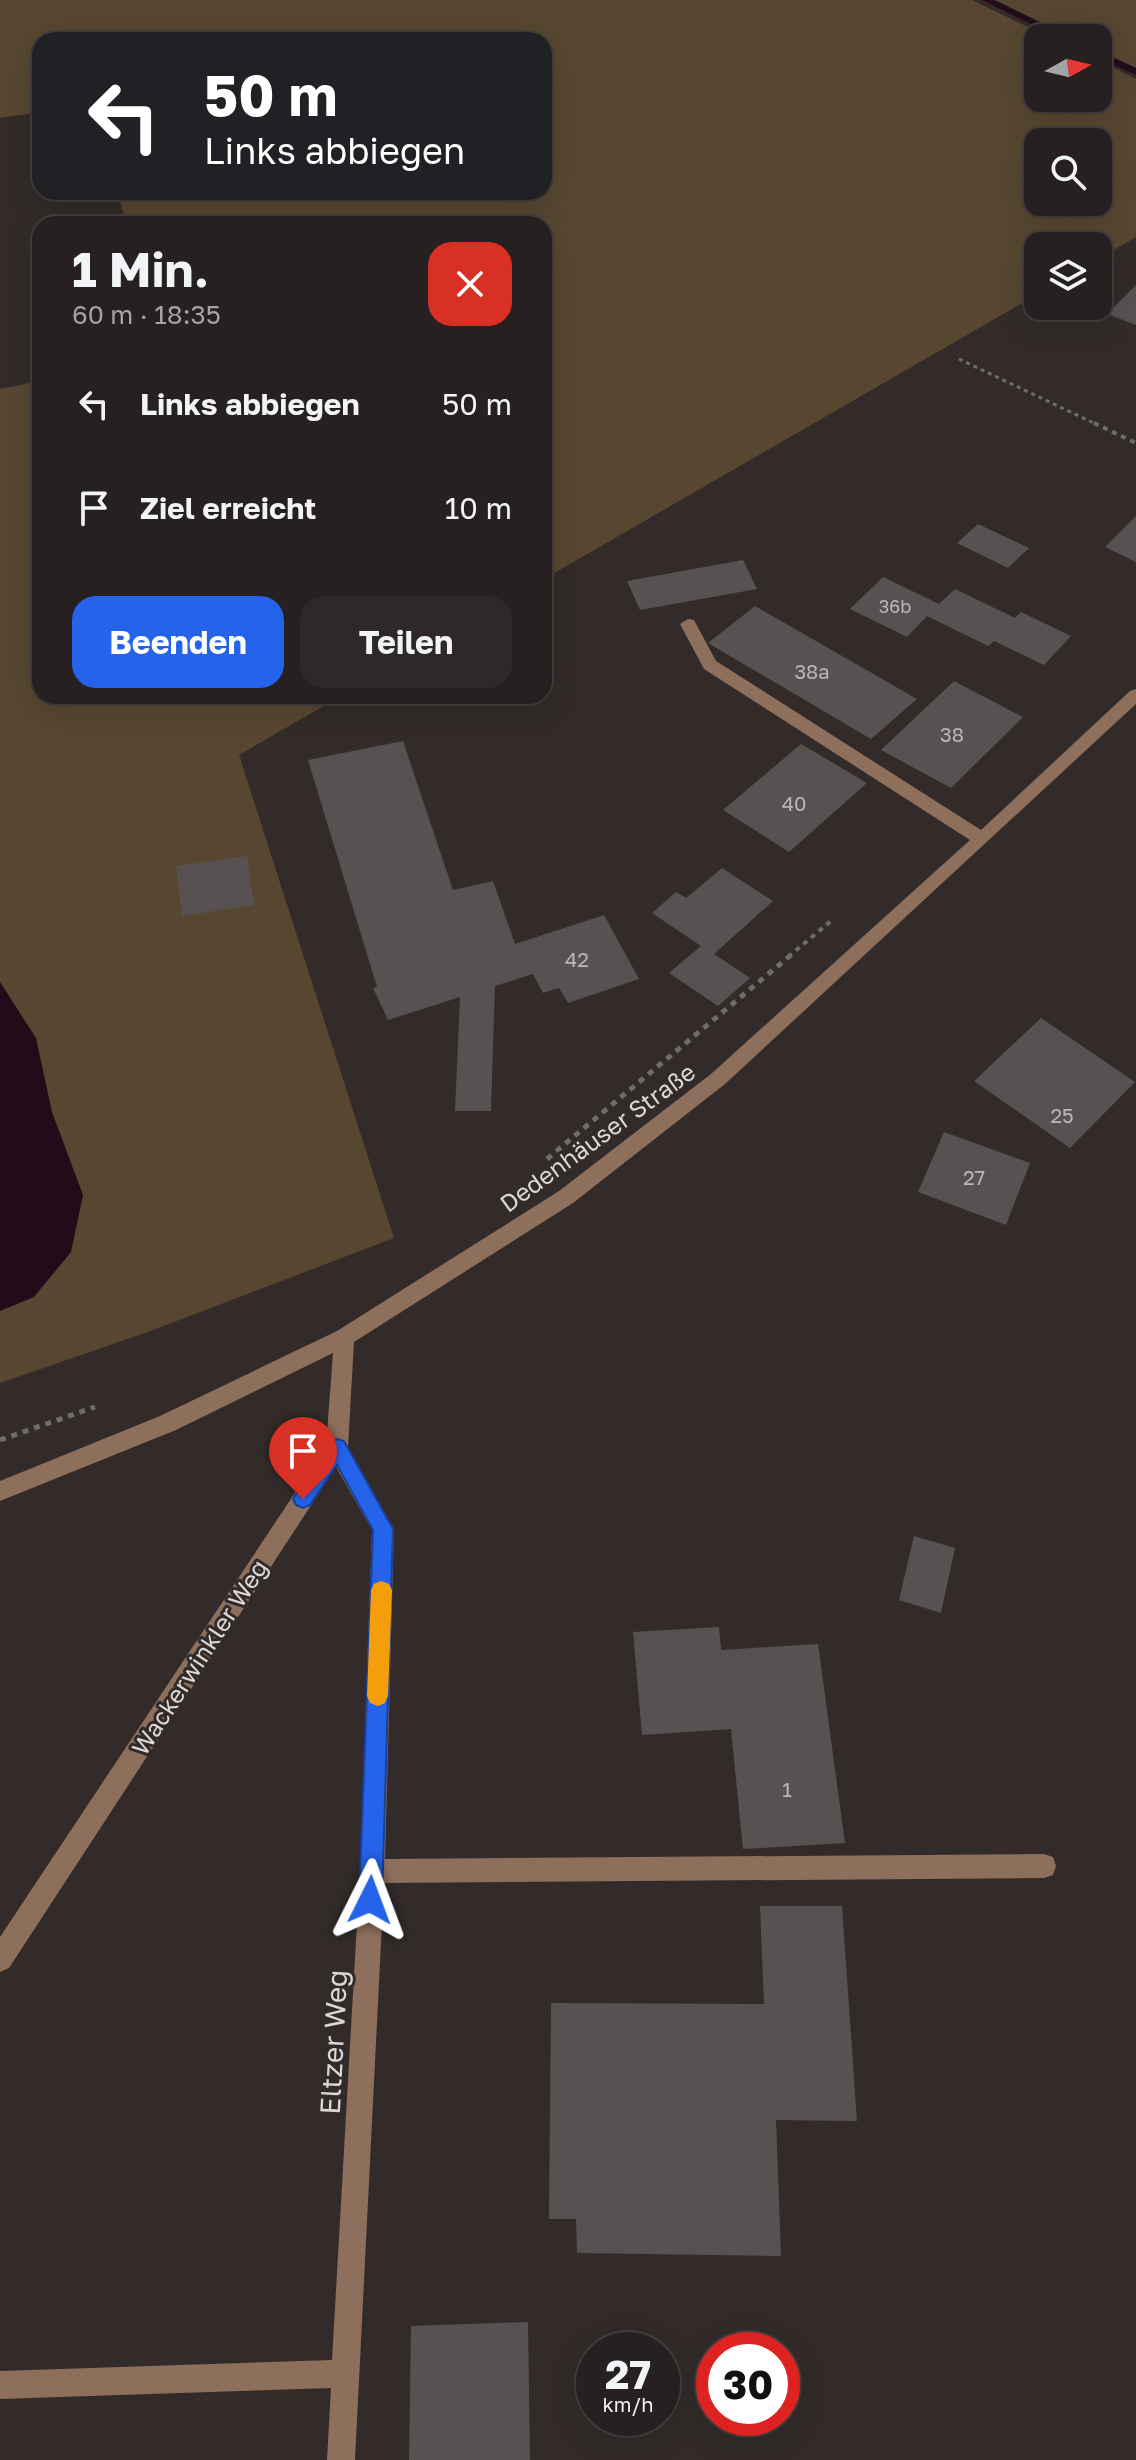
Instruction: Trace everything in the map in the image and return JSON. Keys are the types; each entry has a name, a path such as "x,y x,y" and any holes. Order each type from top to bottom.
{"street":[{"path":"688,624 710,665 982,839"},
{"name":"Dedenhäuser Straße","path":"0,1491 168,1423 344,1337 566,1197 707,1088 1136,695"},
{"name":"Wackerwinkler Weg","path":"0,1959 337,1448 344,1337"},
{"name":"Eltzer Weg","path":"337,1448 383,1529 372,1871 341,2460"},
{"path":"372,1871 1044,1866"},
{"path":"0,2385 345,2374"}],"path":[{"path":"959,359 1136,443"},
{"path":"535,1169 839,915"},
{"path":"0,1440 103,1404"}],"shaded area":[{"path":"0,0 972,0 1024,25 1024,112 1112,112 1112,67 1136,79 1136,237 1112,251 1112,232 1024,232 1024,302 552,574 552,216 124,216 120,200 552,200 552,32 32,32 32,113 0,118"},
{"path":"995,0 1136,0 1136,68 1112,57 1112,24 1044,24"},
{"path":"32,383 32,704 327,704 239,755 394,1238 145,1333 0,1383 0,389"},
{"path":"0,982 36,1038 52,1112 83,1195 71,1252 34,1297 0,1311"}],"building":[{"path":"1136,285 1136,325 1112,316 1112,309"},
{"path":"1136,516 1136,562 1105,547"},
{"path":"978,524 1029,548 1008,568 957,543"},
{"path":"743,560 757,589 640,610 627,581"},
{"path":"883,577 939,604 955,589 1015,618 1021,612 1071,636 1044,665 994,641 988,646 927,616 907,637 850,609"},
{"path":"755,606 917,699 871,739 708,643"},
{"path":"954,681 1023,717 951,788 881,750"},
{"path":"403,741 453,890 493,881 515,944 604,915 639,979 568,1003 559,988 543,993 533,974 495,986 491,1111 455,1111 460,997 388,1020 373,988 377,987 308,760"},
{"path":"801,744 867,783 789,852 723,810"},
{"path":"247,856 254,905 182,916 176,866"},
{"path":"722,868 773,901 714,954 750,978 718,1006 669,973 701,946 652,913 676,892 686,898"},
{"path":"1041,1018 1135,1082 1070,1148 974,1081"},
{"path":"944,1132 1030,1163 1006,1225 918,1192"},
{"path":"914,1536 955,1548 941,1613 899,1600"},
{"path":"719,1627 721,1650 818,1644 845,1843 743,1849 731,1729 642,1735 633,1632"},
{"path":"760,1906 842,1906 857,2121 776,2120 781,2256 577,2253 576,2219 549,2219 551,2003 764,2004"},
{"path":"528,2322 530,2460 409,2460 411,2326"}],"waterway":[{"path":"987,0 1037,24"},
{"path":"1112,61 1136,72"}],"slow traffic":[{"path":"378,1696 381,1590"}],"route":[{"path":"303,1499 337,1448 383,1529 370,1900"}]}
